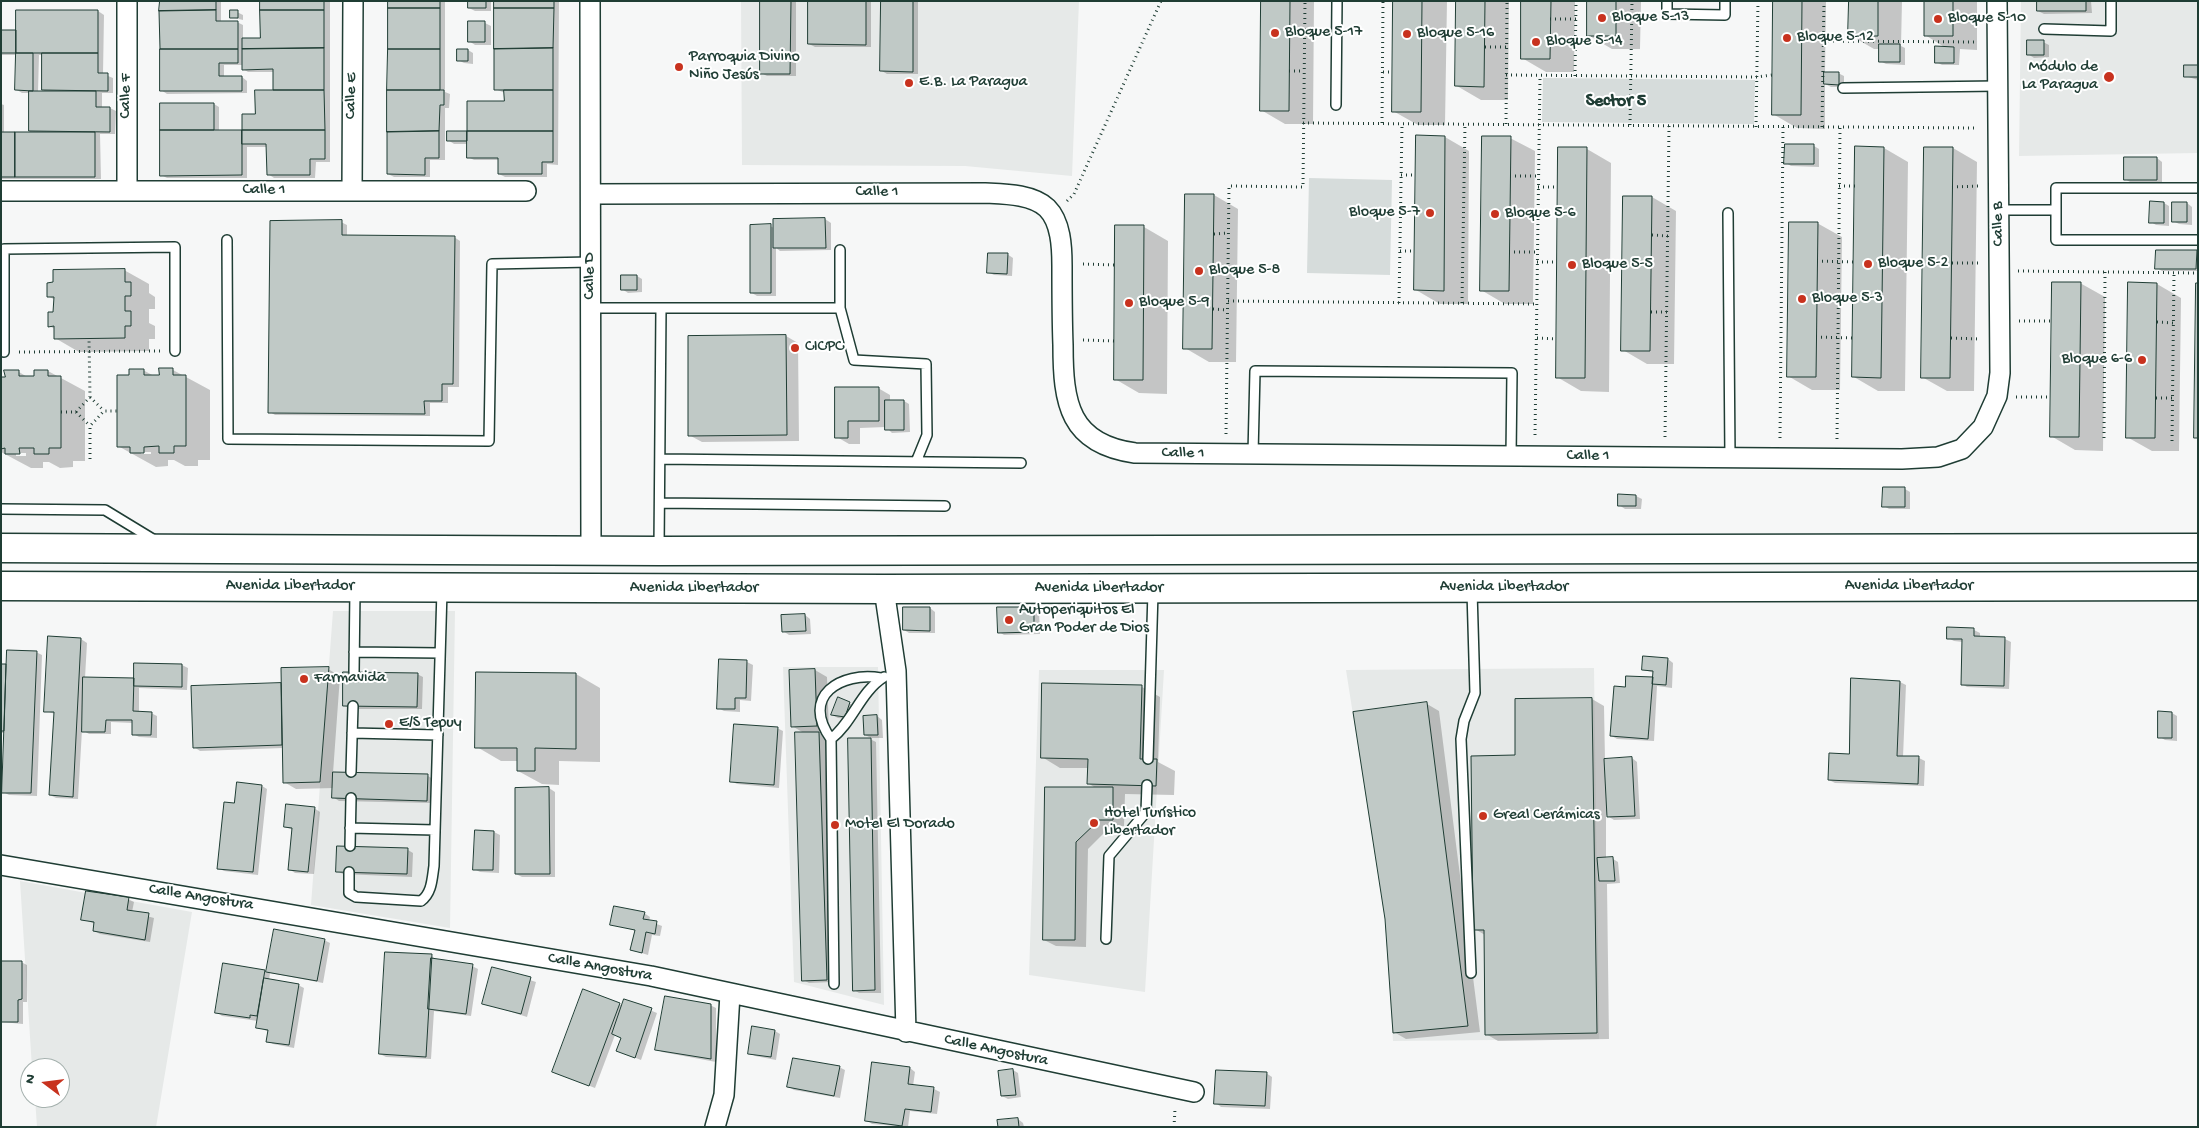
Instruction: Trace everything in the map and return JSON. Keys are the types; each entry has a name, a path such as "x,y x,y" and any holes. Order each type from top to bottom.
{"main road":[{"path":"1,548 659,550 2198,548"},
{"path":"591,550 591,588"},
{"name":"Avenida Libertador","path":"1,586 884,589 2198,586"}],"street":[{"name":"Calle F","path":"127,1 127,191"},
{"name":"Calle E","path":"352,191 353,1"},
{"name":"Calle D","path":"590,1 591,550"},
{"name":"Calle B","path":"1973,439 1983,427 1996,396 2000,373 1997,1"},
{"name":"Calle 1","path":"1,191 526,191"},
{"name":"Calle 1","path":"591,194 1003,194 1038,202 1047,208 1053,216 1059,232 1062,264 1064,387 1068,407 1074,420 1095,441 1110,448 1135,453 1730,458 1938,457 1962,449 1973,439"},
{"path":"884,589 906,1032"},
{"name":"Calle Angostura","path":"1,864 632,973 1194,1092"},
{"path":"715,1127 725,1087 730,994"}],"lane":[{"path":"1336,105 1337,1"},
{"path":"1667,1 1667,14 1725,15 1725,1"},
{"path":"2044,29 2111,31 2111,1"},
{"path":"1843,88 1998,86"},
{"path":"2198,188 2056,188 2056,240 2198,240"},
{"path":"2000,210 2056,210"},
{"path":"1728,213 1730,458"},
{"path":"227,240 228,439 490,441 492,264 591,262"},
{"path":"4,352 2,308 4,249 175,248 175,351"},
{"path":"840,250 840,308 854,360 926,364 927,435 916,462"},
{"path":"591,308 840,308"},
{"path":"659,550 661,308"},
{"path":"1253,454 1256,371 1512,373 1511,456"},
{"path":"660,459 1021,463"},
{"path":"660,503 945,506"},
{"path":"1,509 105,510 169,548"},
{"path":"354,672 356,587"},
{"path":"349,872 349,893 356,897 421,901 428,894 431,885 435,830 442,588"},
{"path":"1471,973 1461,739 1464,720 1475,693 1472,588"},
{"path":"1148,759 1153,589"},
{"path":"354,652 440,653"},
{"path":"830,738 842,728 863,697 889,675"},
{"path":"834,984 830,738 824,730 821,717 822,702 828,690 838,682 853,677 889,675"},
{"path":"351,772 353,706"},
{"path":"352,733 438,735"},
{"path":"1106,940 1109,856 1146,812 1147,786"},
{"path":"350,846 351,798"},
{"path":"350,828 435,830"}],"path":[{"path":"1053,216 1074,194 1161,1"},
{"path":"1226,454 1229,186 1302,187 1305,1"},
{"path":"1382,124 1384,1"},
{"path":"1506,124 1507,1"},
{"path":"1575,76 1576,1"},
{"path":"1630,126 1632,1"},
{"path":"1756,127 1758,1"},
{"path":"1822,127 1824,1"},
{"path":"1550,19 1576,19"},
{"path":"1823,41 1998,42"},
{"path":"1485,47 1507,47"},
{"path":"1289,71 1304,71"},
{"path":"1383,72 1392,72"},
{"path":"1506,75 1757,77 1772,75"},
{"path":"1535,456 1540,76"},
{"path":"1303,123 1999,128"},
{"path":"1399,303 1402,124"},
{"path":"1462,303 1465,124"},
{"path":"1665,457 1669,126"},
{"path":"1779,458 1783,127"},
{"path":"1836,458 1840,127"},
{"path":"1401,175 1416,175"},
{"path":"1510,176 1538,176"},
{"path":"1538,186 1558,187"},
{"path":"1839,186 1855,186"},
{"path":"1214,234 1229,234"},
{"path":"1652,236 1668,236"},
{"path":"1400,251 1415,251"},
{"path":"1509,252 1537,252"},
{"path":"1817,261 1854,262"},
{"path":"1537,262 1557,262"},
{"path":"1952,263 2106,272 2198,273"},
{"path":"1062,264 1115,265"},
{"path":"2104,438 2106,272"},
{"path":"2172,441 2174,273"},
{"path":"1228,301 1537,304"},
{"path":"1213,309 1228,310"},
{"path":"1651,312 1667,312"},
{"path":"1951,338 2051,321"},
{"path":"2157,322 2174,323"},
{"path":"1816,337 1853,338"},
{"path":"1537,338 1556,338"},
{"path":"76,412 90,397 89,339"},
{"path":"1062,340 1114,340"},
{"path":"4,352 175,351"},
{"path":"1996,396 2051,397"},
{"path":"90,397 104,411 117,411"},
{"path":"2156,398 2173,398"},
{"path":"90,459 90,426 104,411"},
{"path":"61,412 76,412 90,426"}],"shaded area":[{"name":"E.B. La Paragua","path":"741,1 1079,1 1072,176 965,166 742,165"},
{"name":"Módulo de La Paragua","path":"2021,1 2198,1 2198,153 2019,156"},
{"path":"1543,78 1755,80 1754,124 1542,122"},
{"path":"1309,178 1392,180 1390,275 1307,273"},
{"name":"E/S Tepuy","path":"333,611 455,611 450,928 311,905"},
{"name":"Motel El Dorado","path":"783,667 878,667 884,1005 794,982"},
{"name":"Greal Cerámicas","path":"1594,668 1599,1039 1393,1041 1385,919 1346,670"},
{"name":"Hotel Turístico Libertador","path":"1039,670 1164,670 1145,992 1029,975"},
{"path":"20,881 192,912 156,1127 37,1127 36,1108 70,1108 70,1058 31,1058"}],"building":[{"path":"160,1 216,1 216,10 159,11"},
{"path":"260,1 324,1 324,10 260,10"},
{"path":"388,1 440,1 440,8 388,8"},
{"path":"468,1 486,1 486,8 468,8"},
{"path":"494,1 554,1 554,8 494,8"},
{"path":"760,1 791,1 790,74 760,74"},
{"path":"808,1 866,1 866,45 808,44"},
{"path":"881,1 913,1 913,72 880,71"},
{"name":"Bloque 5-17","path":"1261,1 1290,1 1289,111 1260,111"},
{"name":"Bloque 5-16","path":"1393,1 1422,1 1421,112 1392,112"},
{"path":"1456,1 1485,1 1484,87 1455,86"},
{"name":"Bloque 5-14","path":"1521,1 1551,1 1550,59 1521,59"},
{"name":"Bloque 5-13","path":"1587,1 1616,1 1616,36 1587,36"},
{"name":"Bloque 5-12","path":"1773,1 1802,1 1801,115 1772,115"},
{"path":"1849,1 1878,1 1878,36 1848,36"},
{"name":"Bloque 5-10","path":"1924,1 1953,1 1953,36 1924,36"},
{"path":"2037,1 2086,1 2086,11 2037,11"},
{"path":"388,8 440,8 440,49 388,49"},
{"path":"494,8 554,8 553,48 494,49"},
{"path":"16,10 98,10 98,53 16,53"},
{"path":"216,10 216,21 238,21 238,49 160,49 159,11"},
{"path":"230,10 238,10 238,18 230,18"},
{"path":"260,10 324,10 324,48 242,49 242,38 260,38"},
{"path":"468,21 485,21 485,42 468,42"},
{"path":"1,30 16,30 16,53 1,53"},
{"path":"2027,40 2044,40 2044,55 2027,55"},
{"path":"1879,44 1900,44 1900,62 1879,62"},
{"path":"1935,46 1954,47 1954,63 1935,63"},
{"path":"324,48 324,90 273,90 273,69 242,70 242,49"},
{"path":"553,48 553,90 494,90 494,49"},
{"path":"160,49 238,49 238,63 219,63 219,76 242,76 242,91 160,91"},
{"path":"388,49 440,49 440,90 387,90"},
{"path":"457,49 468,49 468,61 457,61"},
{"path":"16,53 33,53 33,91 15,90"},
{"path":"42,53 98,53 98,73 108,73 108,91 42,90"},
{"path":"2184,65 2198,65 2198,77 2184,77"},
{"path":"1824,72 1839,72 1839,85 1824,84"},
{"path":"255,90 324,90 325,130 242,130 242,114 255,114"},
{"path":"387,90 444,90 444,105 440,105 439,131 387,132"},
{"path":"504,90 553,90 553,131 467,131 467,101 504,101"},
{"path":"29,91 96,91 96,107 110,107 110,132 29,131"},
{"path":"160,103 214,103 214,130 160,130"},
{"path":"160,130 242,130 242,175 160,176"},
{"path":"242,130 325,130 325,159 310,159 310,175 267,175 266,144 242,144"},
{"path":"439,131 439,158 425,158 425,175 387,174 387,132"},
{"path":"447,131 467,131 467,141 447,141"},
{"path":"467,131 553,131 553,162 542,162 542,174 498,174 498,158 467,158"},
{"path":"1,132 15,132 15,177 1,177"},
{"path":"15,132 95,132 95,177 15,177"},
{"name":"Bloque 5-7","path":"1416,135 1445,136 1444,291 1414,290"},
{"name":"Bloque 5-6","path":"1482,136 1511,136 1509,291 1480,291"},
{"path":"1785,144 1814,144 1814,164 1784,164"},
{"name":"Bloque 5-2","path":"1855,146 1884,147 1881,378 1852,377"},
{"name":"Bloque 5-5","path":"1558,147 1587,147 1585,378 1556,378"},
{"path":"1924,147 1953,147 1950,378 1921,378"},
{"path":"2124,157 2157,157 2157,180 2124,180"},
{"name":"Bloque 5-8","path":"1185,194 1214,194 1212,349 1183,349"},
{"path":"1623,196 1652,196 1650,351 1621,351"},
{"path":"2150,201 2164,202 2164,223 2149,223"},
{"path":"2172,202 2187,202 2187,222 2172,222"},
{"path":"825,218 826,248 773,248 773,219"},
{"path":"342,220 342,235 455,236 453,384 442,384 442,401 424,401 425,414 268,413 270,221"},
{"name":"Bloque 5-3","path":"1789,222 1818,222 1816,377 1787,377"},
{"path":"771,224 771,293 750,293 750,225"},
{"name":"Bloque 5-9","path":"1115,225 1144,225 1143,380 1114,380"},
{"path":"2156,250 2197,250 2196,269 2155,269"},
{"path":"988,253 1008,253 1007,274 987,273"},
{"path":"125,269 125,282 131,282 131,296 125,296 125,311 131,311 131,326 125,326 125,338 54,339 54,326 48,327 48,312 53,312 54,297 47,297 47,283 53,282 53,270"},
{"path":"621,275 637,275 637,290 621,290"},
{"path":"2052,282 2081,282 2079,437 2050,437"},
{"name":"Bloque 6-6","path":"2128,282 2157,283 2155,438 2126,438"},
{"path":"2196,283 2198,283 2198,438 2194,438"},
{"path":"786,335 787,435 688,436 688,336"},
{"path":"159,368 173,368 173,375 186,375 186,446 174,446 174,453 159,453 159,446 144,447 144,453 130,453 130,447 117,447 117,375 129,375 129,369 144,369 144,375 159,375"},
{"path":"4,370 19,370 19,376 34,376 34,370 48,370 48,376 61,376 61,448 49,448 49,454 34,454 34,448 19,448 20,454 5,454 5,448 1,449 1,377 5,377"},
{"path":"835,387 879,387 879,421 848,421 848,438 835,438"},
{"path":"885,400 904,400 904,430 885,430"},
{"path":"1883,487 1905,487 1905,507 1882,507"},
{"path":"1618,494 1636,495 1636,506 1618,506"},
{"path":"903,607 930,607 930,631 903,630"},
{"path":"997,607 1034,607 1034,632 998,633"},
{"path":"805,614 806,631 782,632 781,615"},
{"path":"1947,627 1974,628 1974,636 2005,637 2004,686 1961,685 1962,639 1947,639"},
{"path":"48,636 81,638 73,797 49,795 54,712 44,712"},
{"path":"7,650 37,651 31,793 2,793"},
{"path":"1643,656 1668,658 1666,685 1652,684 1653,671 1642,670"},
{"path":"719,659 747,660 746,698 735,698 735,709 717,709"},
{"path":"134,663 182,664 182,687 134,686"},
{"path":"1,664 6,664 4,731 1,731"},
{"path":"329,667 320,782 283,783 281,668"},
{"path":"815,669 817,726 791,727 789,670"},
{"path":"343,672 418,673 417,707 343,706"},
{"path":"476,672 576,673 576,749 535,748 535,771 517,771 517,748 475,748"},
{"path":"1626,676 1653,677 1648,739 1610,736 1614,686 1625,687"},
{"path":"83,677 134,678 133,711 152,712 151,735 132,735 132,720 106,720 105,732 82,732"},
{"path":"1851,678 1900,681 1897,756 1919,756 1918,784 1828,780 1829,753 1849,754"},
{"path":"281,683 282,745 193,748 191,686"},
{"path":"1042,683 1142,685 1140,759 1157,759 1156,786 1087,784 1088,759 1041,758"},
{"path":"838,697 850,702 845,717 831,715"},
{"path":"1592,698 1597,1033 1485,1035 1484,930 1473,930 1471,756 1515,755 1515,699"},
{"path":"1427,702 1468,1026 1393,1033 1385,919 1353,712"},
{"path":"2158,711 2172,712 2172,738 2158,738"},
{"path":"877,715 878,735 864,735 863,716"},
{"path":"734,724 778,727 774,785 730,782"},
{"path":"795,732 819,732 827,980 802,981"},
{"path":"848,738 871,738 875,990 853,991"},
{"path":"1632,757 1635,816 1607,817 1604,759"},
{"path":"333,772 428,774 427,801 332,798"},
{"path":"237,782 262,785 253,872 217,869 224,802 234,803"},
{"path":"549,787 550,874 515,874 515,788"},
{"path":"1045,787 1113,787 1113,820 1099,820 1076,842 1075,940 1043,940"},
{"path":"286,804 315,807 308,872 288,870 292,828 284,827"},
{"path":"475,830 494,831 493,870 473,870"},
{"path":"337,846 408,848 407,874 336,872"},
{"path":"1613,857 1615,881 1599,881 1597,858"},
{"path":"86,891 129,897 127,910 149,913 145,940 93,931 94,922 81,920"},
{"path":"614,906 645,912 643,919 657,921 655,934 646,932 642,953 630,950 635,930 610,925"},
{"path":"274,929 325,939 317,981 266,972"},
{"path":"385,952 432,954 426,1057 379,1054"},
{"path":"431,958 473,964 466,1014 428,1009"},
{"path":"1,961 22,961 22,999 18,1000 18,1022 1,1022"},
{"path":"223,963 265,970 257,1016 250,1015 250,1018 215,1013"},
{"path":"492,967 531,977 521,1014 482,1004"},
{"path":"264,978 299,984 289,1045 266,1042 268,1030 256,1028"},
{"path":"583,989 620,1003 589,1086 552,1072"},
{"path":"665,996 711,1004 711,1059 655,1050"},
{"path":"624,999 652,1008 635,1058 616,1051 621,1038 612,1034"},
{"path":"752,1026 775,1030 771,1057 748,1054"},
{"path":"793,1058 840,1066 834,1096 787,1087"},
{"path":"872,1062 910,1067 908,1084 934,1087 931,1112 905,1109 902,1126 865,1121"},
{"path":"1013,1069 1016,1095 1001,1096 998,1071"},
{"path":"1216,1070 1267,1072 1265,1106 1214,1104"},
{"path":"1018,1118 1019,1127 998,1127 997,1120"}],"place":[{"name":"Bloque 5-13","path":"1602,18"},
{"name":"Bloque 5-10","path":"1938,19"},
{"name":"Bloque 5-17","path":"1275,33"},
{"name":"Bloque 5-16","path":"1407,34"},
{"name":"Bloque 5-12","path":"1787,38"},
{"name":"Bloque 5-14","path":"1536,42"},
{"name":"Parroquia Divino Niño Jesús","path":"679,67"},
{"name":"Módulo de La Paragua","path":"2109,77"},
{"name":"E.B. La Paragua","path":"909,83"},
{"name":"Bloque 5-7","path":"1430,213"},
{"name":"Bloque 5-6","path":"1495,214"},
{"name":"Bloque 5-2","path":"1868,264"},
{"name":"Bloque 5-5","path":"1572,265"},
{"name":"Bloque 5-8","path":"1199,271"},
{"name":"Bloque 5-3","path":"1802,299"},
{"name":"Bloque 5-9","path":"1129,303"},
{"name":"CICPC","path":"795,348"},
{"name":"Bloque 6-6","path":"2142,360"},
{"name":"Autoperiquitos El Gran Poder de Dios","path":"1009,620"},
{"name":"Farmavida","path":"304,679"},
{"name":"E/S Tepuy","path":"389,724"},
{"name":"Greal Cerámicas","path":"1483,816"},
{"name":"Hotel Turístico Libertador","path":"1094,823"},
{"name":"Motel El Dorado","path":"835,825"}],"district":[{"name":"Sector 5","path":"1616,102"}]}
